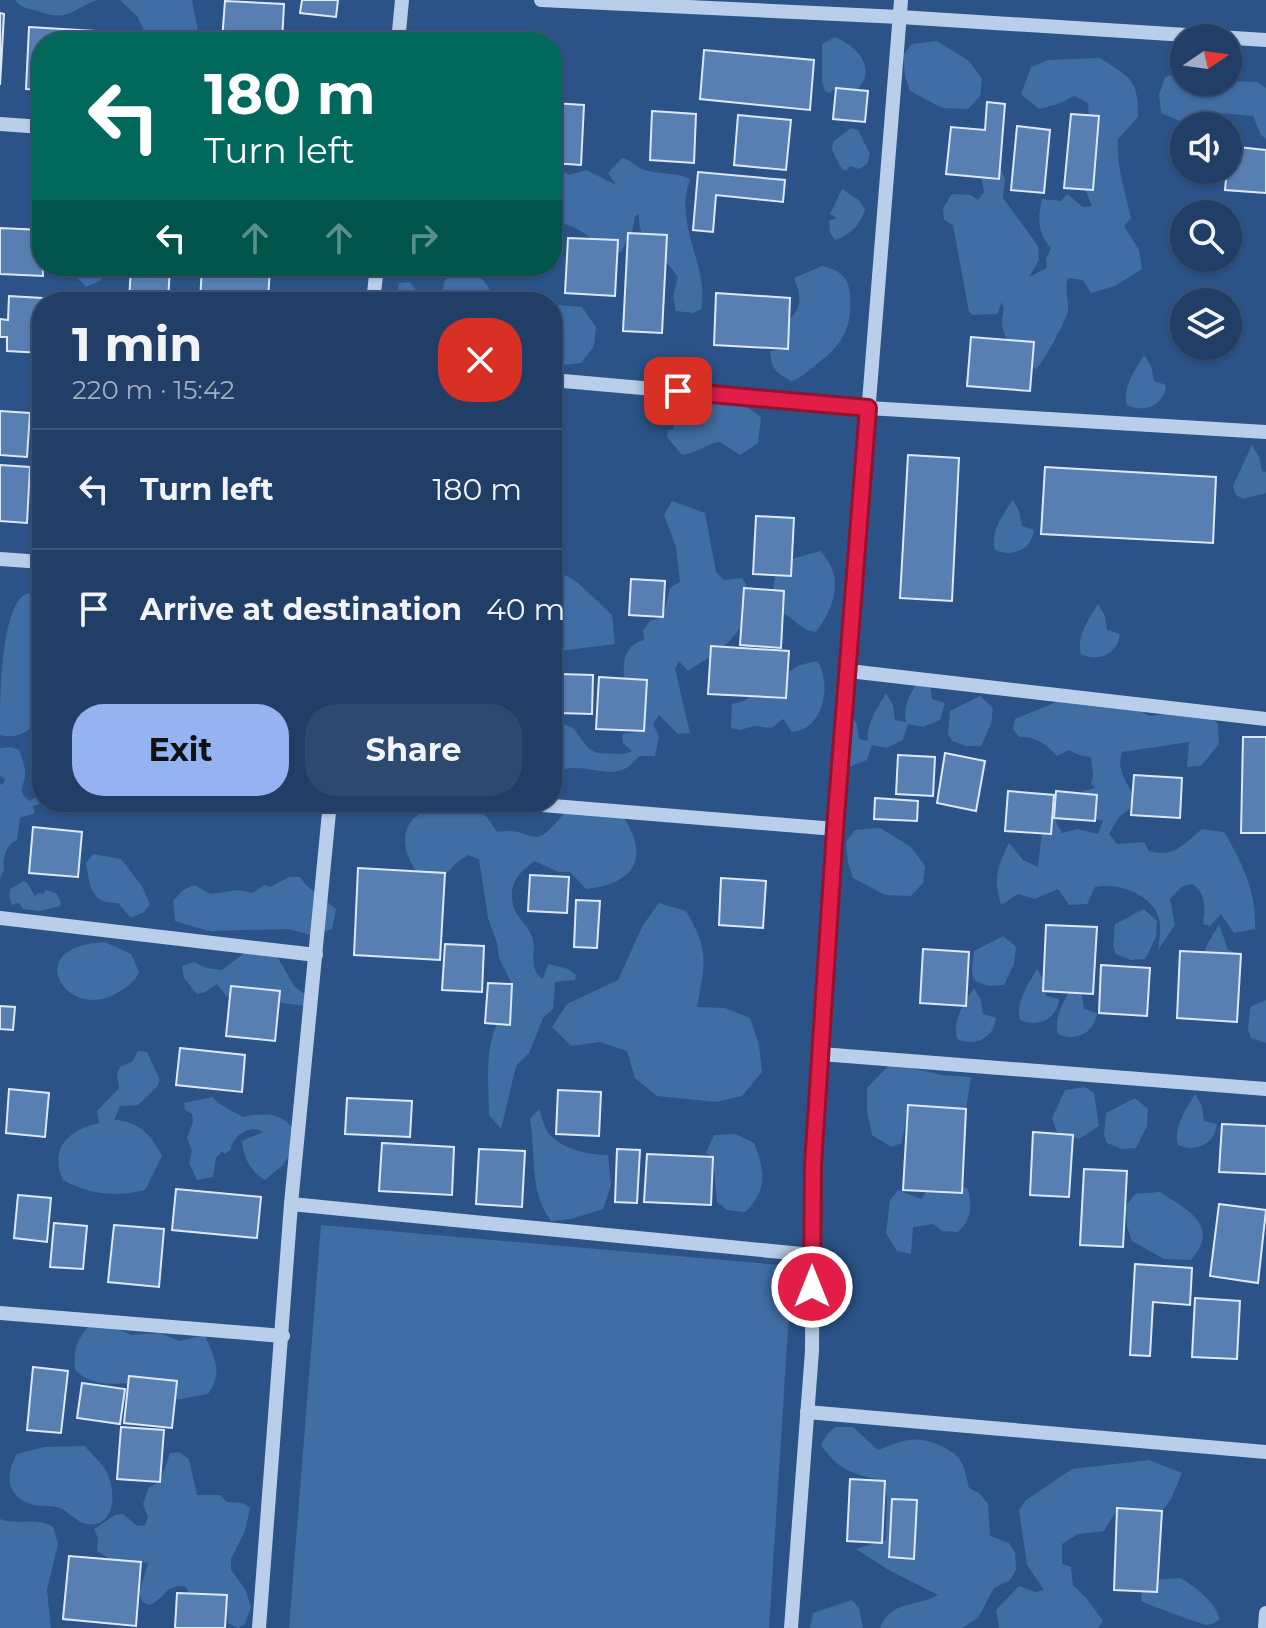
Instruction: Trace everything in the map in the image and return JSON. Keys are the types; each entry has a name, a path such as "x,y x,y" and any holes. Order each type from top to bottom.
{"street":[{"path":"399,32 402,0"},
{"path":"541,0 900,17 1266,40"},
{"path":"791,1628 812,1351 813,1165 835,829 901,0"},
{"path":"0,124 32,126"},
{"path":"562,381 868,408 1266,432"},
{"path":"0,559 32,561"},
{"path":"849,671 1266,719"},
{"path":"562,807 835,829"},
{"path":"259,1628 291,1204 329,812"},
{"path":"0,918 316,955"},
{"path":"821,1054 1266,1089"},
{"path":"291,1204 812,1255"},
{"path":"0,1313 283,1336"},
{"path":"807,1412 1266,1452"},
{"path":"1265,1628 1266,1613"}],"shaded area":[{"path":"15,0 97,0 68,14 56,15 25,7"},
{"path":"120,0 192,0 198,32 145,32 137,16"},
{"path":"835,37 851,46 865,66 866,74 857,90 836,88 830,93 825,91 822,44"},
{"path":"937,41 969,61 982,79 980,96 968,109 942,108 910,91 903,55 912,44"},
{"path":"1100,58 1125,75 1137,94 1138,117 1118,139 1118,159 1131,218 1124,226 1139,250 1142,269 1115,286 1091,293 1083,280 1068,278 1067,316 1036,369 1018,356 1005,336 1002,302 997,314 973,315 969,312 953,225 944,220 943,208 952,194 971,195 978,200 984,192 981,174 999,167 1005,178 1003,198 1038,246 1039,260 1029,277 1047,268 1046,259 1051,248 1043,237 1040,225 1042,199 1061,201 1067,194 1083,207 1092,206 1082,182 1090,132 1088,103 1074,96 1039,109 1021,94 1031,67 1048,60"},
{"path":"1170,75 1170,96 1242,96 1242,81 1257,82 1266,88 1266,139 1253,116 1242,115 1242,112 1170,112 1170,117 1161,113 1159,95 1165,77"},
{"path":"851,128 858,130 870,154 867,164 859,169 850,166 846,171 832,150 833,142"},
{"path":"622,158 645,170 690,179 686,214 701,277 701,309 693,313 676,311 673,297 678,278 647,242 639,214 635,216 633,228 621,252 609,255 584,233 562,224 562,171 569,175 586,170 616,185 608,173"},
{"path":"842,189 860,201 865,210 854,229 835,240 830,233 829,221 837,218 830,214"},
{"path":"822,266 845,278 851,305 848,325 827,356 792,381 776,370 770,351 788,349 789,320 797,310 799,300 794,278"},
{"path":"103,276 100,281 86,287 77,277"},
{"path":"449,276 480,276 489,292 443,292 444,282"},
{"path":"410,282 418,292 398,292 399,283"},
{"path":"562,305 582,307 596,327 594,346 581,363 564,365"},
{"path":"1144,355 1151,366 1154,381 1166,385 1165,392 1153,406 1134,408 1127,405 1126,392"},
{"path":"689,383 724,386 761,417 758,443 740,455 720,442 682,455 667,437 668,430 674,429 673,418 667,416 661,407 665,400"},
{"path":"1252,445 1262,471 1266,472 1266,493 1243,499 1236,495 1233,486"},
{"path":"1013,500 1022,526 1034,530 1026,547 1008,553 995,550 994,537"},
{"path":"672,501 705,513 716,572 724,580 742,578 746,584 747,609 743,621 730,640 710,656 688,671 679,661 675,669 690,733 678,734 659,715 653,724 659,737 655,756 639,756 632,764 616,771 562,770 562,724 573,728 589,749 597,753 625,754 632,751 623,743 622,734 644,731 647,680 624,678 624,665 629,649 644,640 643,630 650,621 663,617 670,588 680,582 676,547 664,515"},
{"path":"820,551 833,571 835,581 832,602 816,632 802,627 783,613 784,591 773,590 775,576 791,576 792,559"},
{"path":"562,574 577,582 612,615 615,644 562,651"},
{"path":"32,593 32,727 13,736 0,735 6,639 16,605 24,595"},
{"path":"1098,604 1105,616 1107,630 1120,634 1112,651 1101,657 1088,657 1081,654 1080,641"},
{"path":"817,661 822,671 824,693 818,715 811,723 792,732 783,719 771,728 731,728 732,704 750,696 786,698 788,672"},
{"path":"923,673 930,685 932,699 945,703 940,720 923,727 908,724 903,740 886,748 872,745 867,760 849,767 833,764 834,744 850,713 857,725 859,739 868,741 870,722 886,693 893,705 895,720 906,722 907,703"},
{"path":"980,696 993,708 991,724 981,746 966,746 952,741 948,734 950,711"},
{"path":"1059,701 1130,705 1149,716 1201,710 1218,724 1219,744 1201,766 1187,767 1189,742 1122,752 1122,773 1136,804 1119,817 1109,834 1117,844 1144,842 1149,851 1166,853 1178,848 1202,829 1224,832 1247,878 1254,903 1255,929 1234,933 1221,914 1210,926 1203,924 1203,897 1192,884 1181,887 1170,899 1175,925 1158,950 1160,927 1157,914 1144,898 1125,889 1095,887 1087,904 1069,905 1058,889 1035,899 1018,894 1001,905 998,873 1009,843 1023,860 1038,867 1043,824 1054,818 1062,833 1077,829 1098,834 1103,821 1092,818 1083,791 1095,788 1091,783 1091,757 1069,750 1057,756 1040,742 1019,737 1013,729 1015,719"},
{"path":"0,748 19,750 25,771 22,791 24,796 32,800 32,812 35,813 20,818 17,840 6,852 0,878 0,785 5,779 0,776"},
{"path":"423,812 481,812 497,832 519,832 538,837 545,834 564,813 624,818 636,846 632,867 615,882 586,889 570,872 558,872 535,861 513,886 512,900 531,935 538,975 543,979 548,964 568,969 576,975 575,980 555,982 553,1009 543,1018 529,1053 516,1066 501,1129 489,1115 489,1057 497,1024 510,1024 512,984 499,958 488,918 479,859 468,855 439,882 420,879 410,860 405,838 407,828"},
{"path":"880,828 911,847 925,866 923,883 911,896 885,895 853,878 846,842 855,830"},
{"path":"93,854 121,859 142,886 150,904 144,912 131,918 118,903 109,903 97,897 90,886 86,863"},
{"path":"289,877 300,877 336,909 332,929 310,935 289,929 209,931 175,921 173,901 183,890 194,885 211,894 237,890 253,893 264,885 270,887"},
{"path":"24,881 35,896 46,890 56,893 60,906 40,911 23,909 19,903 12,905 10,889"},
{"path":"659,903 686,911 699,937 704,958 697,1007 725,1008 750,1018 759,1045 762,1072 742,1096 716,1102 657,1096 635,1078 627,1051 600,1042 571,1046 552,1027 567,1004 618,980 643,925"},
{"path":"1144,909 1157,921 1156,937 1145,959 1131,960 1116,954 1113,947 1115,924"},
{"path":"1219,924 1228,950 1241,954 1200,965 1208,943"},
{"path":"1003,936 1016,947 1014,964 1004,985 989,986 975,981 972,973 974,951"},
{"path":"105,942 131,954 139,972 135,979 117,993 99,1000 82,998 68,991 60,980 57,968 63,956 78,947"},
{"path":"247,951 277,956 294,986 308,997 305,1006 282,1003 279,1001 280,991 227,997 217,984 197,994 184,978 182,966 194,962 206,968 222,970"},
{"path":"1037,969 1044,981 1046,996 1059,999 1051,1017 1033,1023 1020,1020 1019,1007"},
{"path":"1074,983 1082,995 1084,1009 1097,1013 1088,1031 1071,1037 1058,1034 1057,1021"},
{"path":"974,988 981,1000 983,1014 996,1018 988,1036 970,1042 957,1039 956,1026"},
{"path":"1266,1000 1266,1043 1251,1038 1248,1030 1250,1007"},
{"path":"138,1051 147,1052 160,1080 138,1105 120,1106 114,1120 143,1130 162,1156 145,1190 124,1194 103,1193 63,1180 58,1159 64,1142 78,1130 99,1123 97,1111 119,1088 117,1073 121,1066 132,1062"},
{"path":"891,1063 941,1075 971,1077 966,1109 908,1105 902,1143 891,1147 872,1135 867,1112 867,1088"},
{"path":"1085,1087 1094,1093 1099,1126 1079,1139 1057,1132 1052,1118 1065,1090"},
{"path":"1195,1094 1202,1106 1204,1121 1217,1124 1209,1142 1191,1148 1178,1145 1177,1132"},
{"path":"212,1097 243,1117 270,1115 285,1120 291,1126 299,1143 283,1165 265,1180 252,1168 243,1147 242,1141 263,1132 253,1129 239,1135 231,1149 225,1154 222,1151 216,1158 213,1177 197,1180 189,1163 192,1151 187,1138 193,1122 192,1114 185,1110 184,1103"},
{"path":"1135,1098 1148,1109 1147,1126 1136,1148 1122,1149 1107,1143 1104,1136 1106,1113"},
{"path":"539,1109 548,1133 560,1143 592,1154 608,1155 611,1185 603,1209 571,1219 551,1221 539,1198 534,1172 530,1119"},
{"path":"735,1134 754,1143 762,1172 758,1196 745,1212 727,1210 717,1202 713,1158 706,1153 714,1135"},
{"path":"949,1178 968,1189 970,1212 963,1227 958,1232 942,1231 933,1224 913,1227 911,1254 897,1251 886,1233 890,1200 898,1190 921,1199 936,1180"},
{"path":"1160,1192 1190,1212 1202,1228 1203,1238 1191,1260 1164,1259 1132,1241 1127,1227 1126,1206 1135,1194"},
{"path":"321,1225 792,1266 769,1628 289,1628"},
{"path":"88,1327 114,1327 131,1335 160,1333 179,1341 205,1335 216,1365 213,1386 208,1394 175,1400 130,1376 128,1383 121,1384 86,1378 75,1370 75,1357 80,1337"},
{"path":"836,1427 853,1427 878,1450 902,1441 923,1440 947,1449 961,1461 969,1488 979,1493 988,1504 990,1536 1009,1543 1015,1552 1016,1570 1010,1580 994,1588 978,1618 962,1628 880,1628 891,1612 898,1608 938,1595 856,1549 886,1540 885,1481 848,1470 828,1454 821,1445 827,1434"},
{"path":"85,1446 109,1477 112,1506 104,1520 96,1524 83,1523 60,1508 30,1504 12,1489 11,1469 17,1454 44,1447"},
{"path":"179,1452 189,1459 197,1495 220,1495 227,1502 242,1503 250,1508 245,1531 231,1559 231,1570 245,1589 251,1607 245,1624 238,1628 228,1623 226,1596 190,1594 185,1586 178,1586 149,1605 143,1602 139,1593 148,1563 110,1559 97,1551 98,1538 94,1529 115,1515 123,1514 137,1526 145,1525 148,1517 143,1504 149,1487 160,1482 170,1453"},
{"path":"1149,1460 1182,1473 1170,1501 1162,1511 1118,1508 1104,1531 1078,1534 1062,1544 1062,1564 1071,1567 1073,1585 1103,1621 1098,1628 999,1628 996,1610 1019,1586 1035,1592 1044,1590 1027,1565 1019,1510 1026,1500 1072,1469"},
{"path":"0,1519 40,1522 53,1527 58,1544 47,1590 51,1628 0,1628"},
{"path":"1181,1578 1209,1601 1220,1620 1210,1625 1204,1624 1141,1601 1142,1591 1151,1580"},
{"path":"852,1600 859,1608 863,1628 810,1628 813,1613"}],"building":[{"path":"302,0 338,0 336,17 300,13"},
{"path":"225,1 284,4 283,32 223,32"},
{"path":"0,13 4,14 0,85"},
{"path":"29,27 95,31 32,32 32,89 26,89"},
{"path":"704,50 814,60 810,110 700,99"},
{"path":"836,88 868,91 865,122 833,119"},
{"path":"987,102 1005,104 999,179 946,174 951,127 985,130"},
{"path":"562,104 584,105 581,165 562,164"},
{"path":"652,111 696,114 694,163 650,160"},
{"path":"1071,114 1099,116 1093,190 1064,188"},
{"path":"738,115 791,120 786,170 734,165"},
{"path":"1017,126 1050,130 1044,193 1011,190"},
{"path":"1242,147 1266,150 1266,193 1225,190 1226,184 1242,184"},
{"path":"698,172 785,180 783,202 716,195 713,232 693,230"},
{"path":"0,228 32,230 32,275 0,274"},
{"path":"628,233 667,235 662,333 623,331"},
{"path":"568,238 618,240 615,296 565,293"},
{"path":"130,276 169,276 169,292 130,292"},
{"path":"201,276 269,276 269,292 201,292"},
{"path":"716,293 790,298 788,349 714,345"},
{"path":"9,296 32,297 32,352 7,351 7,337 0,337 0,319 8,320"},
{"path":"971,337 1034,342 1030,391 967,386"},
{"path":"0,411 30,413 27,457 0,455"},
{"path":"908,455 959,458 952,601 900,598"},
{"path":"0,465 30,467 27,523 0,521"},
{"path":"1045,467 1216,477 1213,543 1041,534"},
{"path":"756,516 794,518 791,576 753,574"},
{"path":"631,579 665,581 663,617 629,615"},
{"path":"744,588 784,591 781,648 740,645"},
{"path":"711,646 789,651 786,698 708,694"},
{"path":"562,674 593,675 592,714 562,713"},
{"path":"599,677 647,680 644,731 596,729"},
{"path":"1243,737 1266,737 1266,833 1241,833"},
{"path":"945,753 985,761 976,811 937,803"},
{"path":"898,755 935,757 933,796 896,794"},
{"path":"1134,775 1182,778 1180,818 1131,815"},
{"path":"1008,791 1054,795 1051,834 1005,831"},
{"path":"1056,791 1097,795 1095,821 1054,818"},
{"path":"875,798 918,801 917,821 874,819"},
{"path":"33,827 82,832 78,877 29,873"},
{"path":"358,868 445,873 440,960 354,955"},
{"path":"530,875 569,877 567,913 528,911"},
{"path":"721,878 766,881 763,928 719,925"},
{"path":"576,900 600,901 597,948 574,947"},
{"path":"1046,925 1097,927 1093,994 1043,991"},
{"path":"445,944 484,946 482,992 442,990"},
{"path":"923,949 969,952 966,1006 920,1003"},
{"path":"1180,951 1241,954 1237,1022 1177,1018"},
{"path":"1101,965 1150,968 1147,1016 1099,1013"},
{"path":"488,983 512,984 510,1025 485,1023"},
{"path":"231,986 280,991 275,1041 226,1036"},
{"path":"0,1006 15,1007 13,1030 0,1029"},
{"path":"180,1048 245,1055 242,1092 176,1085"},
{"path":"9,1089 49,1093 45,1137 6,1133"},
{"path":"558,1090 601,1092 599,1136 556,1134"},
{"path":"347,1098 412,1101 410,1137 345,1134"},
{"path":"908,1105 966,1109 962,1193 903,1190"},
{"path":"1222,1124 1266,1126 1266,1174 1219,1172"},
{"path":"1033,1132 1073,1135 1069,1197 1030,1195"},
{"path":"382,1143 454,1147 452,1195 379,1191"},
{"path":"479,1149 525,1151 522,1207 476,1204"},
{"path":"617,1149 640,1150 637,1203 615,1202"},
{"path":"647,1154 713,1157 711,1205 644,1202"},
{"path":"1084,1169 1127,1171 1123,1247 1080,1245"},
{"path":"176,1189 261,1197 257,1238 172,1230"},
{"path":"18,1195 51,1198 47,1242 14,1238"},
{"path":"1219,1204 1266,1210 1258,1283 1210,1276"},
{"path":"54,1223 87,1226 83,1269 50,1267"},
{"path":"114,1225 164,1229 159,1287 108,1282"},
{"path":"1135,1264 1192,1268 1190,1305 1153,1302 1150,1356 1130,1355"},
{"path":"1195,1298 1240,1301 1237,1359 1192,1357"},
{"path":"33,1367 68,1371 61,1433 27,1430"},
{"path":"129,1376 177,1381 172,1428 124,1423"},
{"path":"82,1383 125,1389 120,1424 77,1418"},
{"path":"121,1427 164,1430 160,1482 117,1479"},
{"path":"850,1479 885,1481 882,1543 847,1541"},
{"path":"892,1499 917,1500 914,1559 889,1557"},
{"path":"1117,1508 1162,1511 1157,1592 1114,1590"},
{"path":"69,1556 141,1562 136,1626 63,1619"},
{"path":"177,1593 227,1595 225,1628 175,1628"}],"route":[{"path":"678,391 868,408 835,829 813,1165 812,1287"}]}
